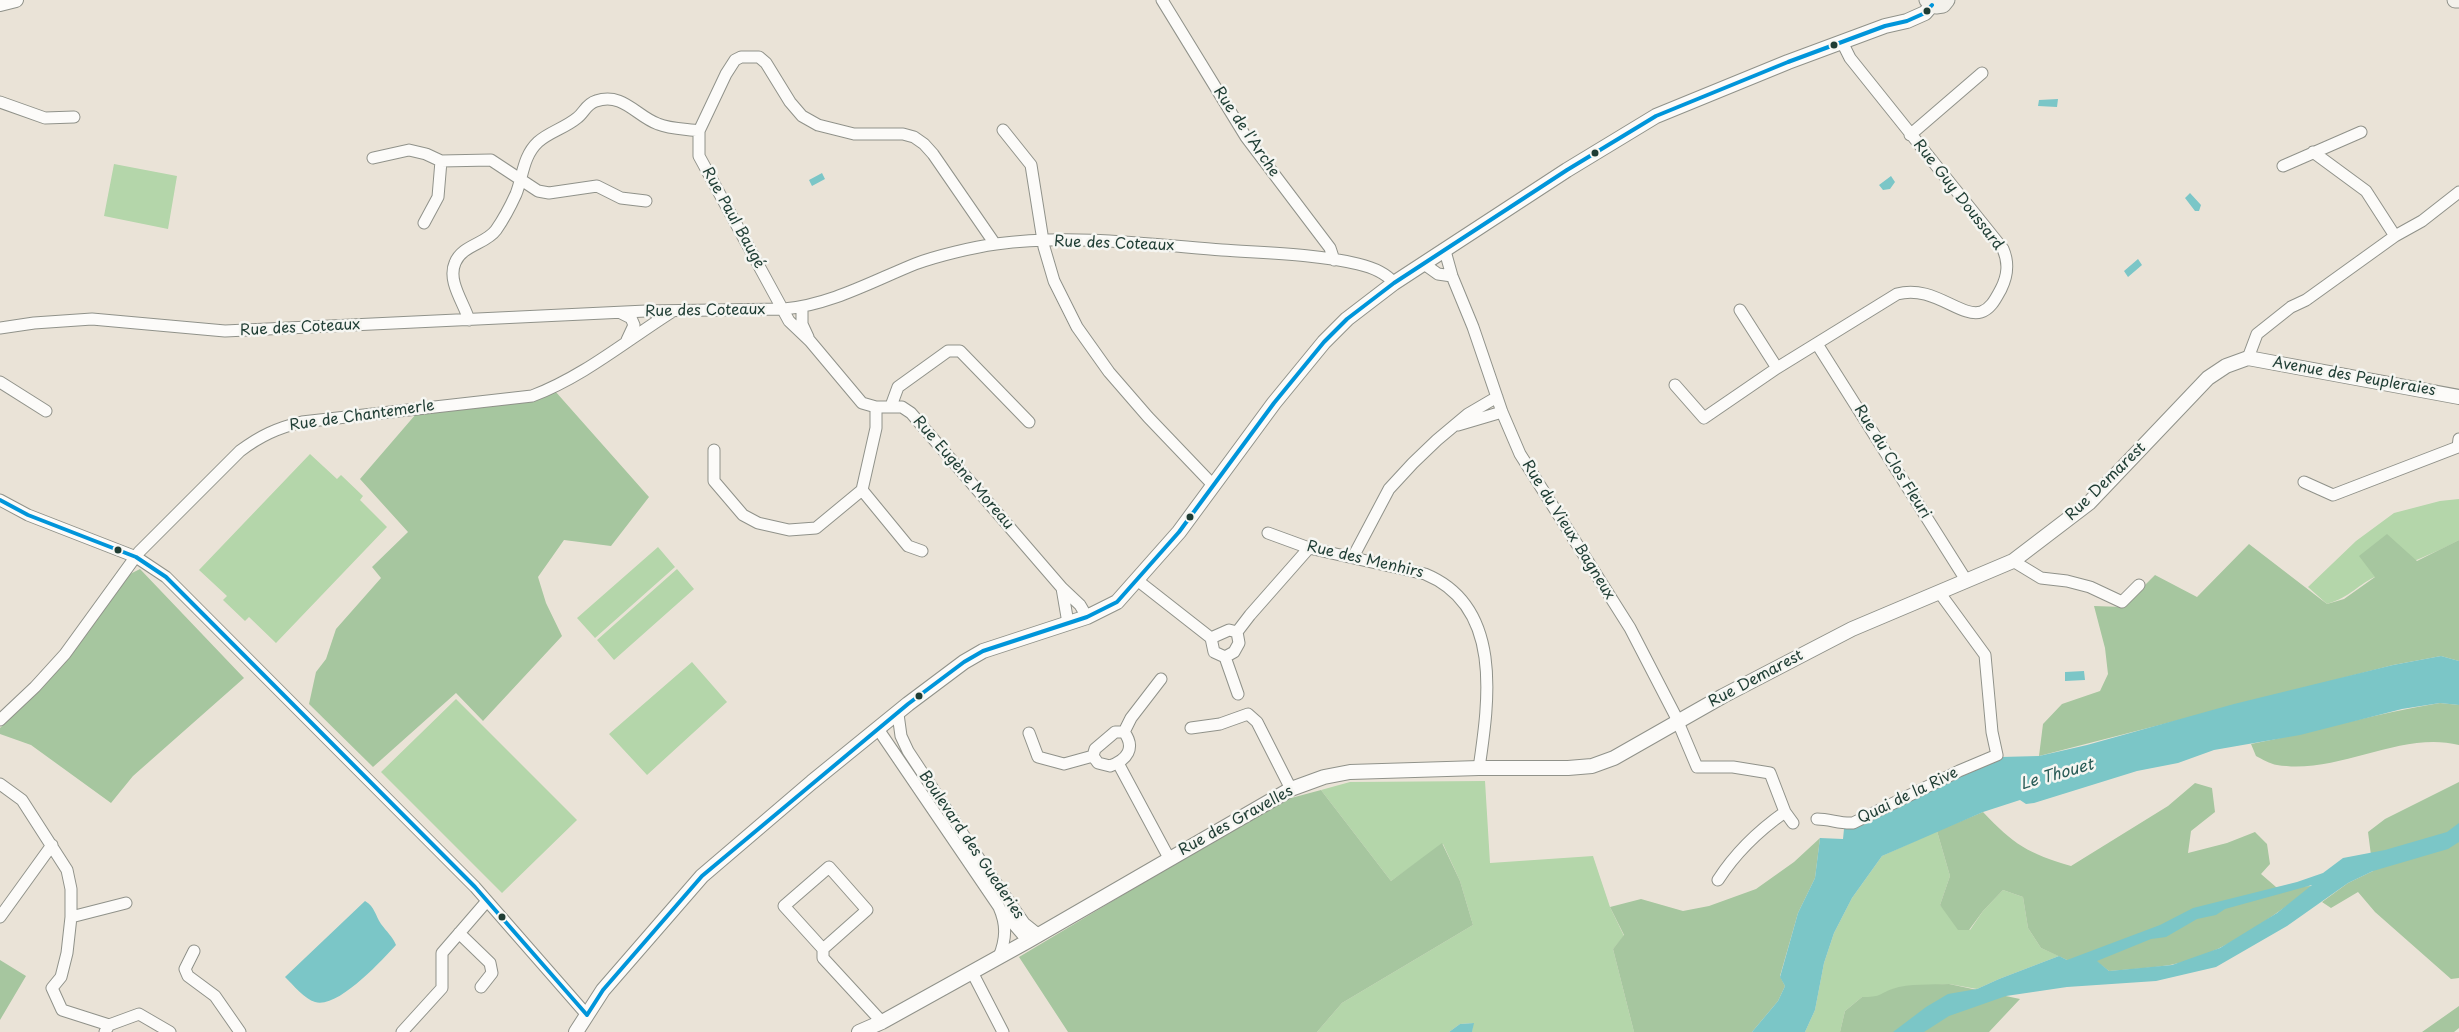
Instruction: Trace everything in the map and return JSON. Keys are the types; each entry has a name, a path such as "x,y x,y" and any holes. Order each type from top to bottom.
{"main road":[{"path":"1929,3 1943,5 1947,0"}],"street":[{"path":"0,4 16,0"},
{"name":"Rue de l'Arche","path":"1162,0 1246,137 1330,248 1334,260"},
{"path":"0,500 28,515 136,557 166,577 487,901 580,1027 603,990 702,876 881,726 964,662 983,652 1087,617 1117,602 1214,486 1274,403 1324,342 1347,319 1394,283 1567,170 1656,116 1842,42 1907,21 1925,13 1929,3"},
{"name":"Rue Guy Doussard","path":"1675,385 1704,418 1777,368 1897,294 1908,291 1927,293 1966,310 1980,312 1990,306 2004,282 2008,266 2002,249 1850,58 1842,42"},
{"name":"Rue Paul Baugé","path":"784,309 699,156 699,132 726,74 735,60 741,57 759,57 766,63 790,102 802,116 818,125 854,134 903,134 914,137 924,144 933,154 995,244"},
{"path":"1910,134 1982,74"},
{"path":"469,320 455,287 453,270 455,261 470,246 495,232 516,195 521,169 538,143 578,117 584,108 596,101 616,100 630,106 658,125 699,132"},
{"path":"0,102 45,118 74,117"},
{"path":"1003,130 1031,165 1042,241 1054,281 1077,327 1109,372 1148,417 1214,486"},
{"path":"2284,166 2361,132"},
{"path":"373,158 409,150 426,154 440,161 491,160 538,191 549,193 597,186 621,198 646,201"},
{"path":"2313,152 2366,191 2395,236"},
{"path":"424,224 438,197 440,161"},
{"path":"2248,358 2257,334 2290,307 2306,300 2395,236 2422,221 2459,192"},
{"name":"Rue des Coteaux","path":"0,328 34,323 92,320 225,331 644,311 802,308 827,300 918,263 995,244 1042,241 1076,240 1334,260 1376,270 1390,277 1394,283"},
{"name":"Rue du Vieux Bagneux","path":"1445,251 1452,276 1473,327 1502,412 1520,454 1538,486 1570,531 1630,628 1677,721 1697,767 1732,767 1770,773 1785,812"},
{"path":"1424,264 1438,274 1452,276"},
{"path":"802,308 802,324 810,341"},
{"path":"714,450 714,481 743,515 758,523 789,530 816,528 862,490 876,428 876,407 862,403 810,341 789,321 784,309"},
{"path":"1740,310 1777,368"},
{"path":"640,332 648,317 644,311"},
{"name":"Rue de Chantemerle","path":"628,340 637,327 644,311"},
{"name":"Rue de Chantemerle","path":"0,720 35,687 65,654 136,557 240,451 258,438 275,429 302,422 532,396 556,387 575,376 674,311"},
{"path":"621,313 631,318 634,325 628,340"},
{"name":"Rue du Clos Fleuri","path":"1817,344 1966,580"},
{"path":"891,406 898,387 948,351 960,351 1029,422"},
{"name":"Avenue des Peupleraies","path":"2248,358 2459,397"},
{"name":"Rue Demarest","path":"1677,721 1852,629 2013,560 2089,503 2208,378 2226,366 2248,358"},
{"path":"0,382 46,411"},
{"path":"1354,557 1389,489 1437,440 1458,425 1468,414 1497,397"},
{"name":"Rue Eugène Moreau","path":"876,407 902,407 911,413 1062,588 1080,605 1087,617"},
{"path":"1458,425 1502,412"},
{"path":"2304,482 2333,495 2458,446 2459,439"},
{"path":"862,490 908,546 922,551"},
{"name":"Rue des Menhirs","path":"1268,533 1309,548 1425,574 1442,581 1454,590 1482,636 1488,692 1479,768"},
{"path":"1225,657 1234,652 1239,643 1237,632 1250,615 1309,548"},
{"path":"2013,560 2041,578 2067,581 2090,587 2122,602 2139,585"},
{"path":"1137,580 1211,638 1214,652 1225,657 1238,694"},
{"path":"1062,588 1068,623"},
{"name":"Quai de la Rive","path":"1817,819 1828,819 1839,824 1853,823 1997,754 1992,732 1985,656 1939,592"},
{"path":"1211,638 1229,630 1237,632"},
{"path":"1124,732 1131,718 1161,679"},
{"name":"Boulevard des Guederies","path":"898,714 901,736 908,751 1034,938"},
{"path":"1191,728 1220,724 1248,714 1257,722 1291,789"},
{"name":"Rue des Gravelles","path":"859,1032 882,1022 1034,938 1291,789 1324,777 1350,772 1592,766 1614,758 1677,721"},
{"name":"Boulevard des Guederies","path":"881,726 908,751"},
{"name":"Boulevard des Guederies","path":"881,726 999,907 1005,920 1005,944 999,957"},
{"path":"1093,756 1095,749 1115,732 1124,732"},
{"path":"1093,756 1098,763 1110,766 1126,758 1130,750 1130,740 1124,732"},
{"path":"1029,734 1038,757 1064,764 1093,756"},
{"path":"1118,763 1169,858"},
{"path":"0,784 22,800 67,870 71,889 71,917 67,953 61,976 52,988 62,1010 106,1029 139,1014 170,1032"},
{"path":"1718,880 1730,861 1749,841 1785,812 1793,823"},
{"path":"0,917 52,845"},
{"path":"823,949 867,910 828,867 784,906 823,949 823,958 882,1022"},
{"path":"402,1032 442,988 442,953 487,901"},
{"path":"71,917 126,904"},
{"name":"Boulevard des Guederies","path":"999,907 1034,938"},
{"path":"459,933 490,963 492,973 481,987"},
{"path":"194,951 185,969 188,976 215,996 240,1032"},
{"path":"972,972 1003,1032"}],"green space":[{"path":"114,164 177,176 168,229 104,216"},
{"path":"555,391 649,497 611,546 564,540 538,577 546,603 562,636 483,721 456,693 373,767 309,704 316,672 326,659 336,629 381,578 372,567 408,532 360,479 416,414"},
{"path":"310,454 337,479 341,475 363,496 360,500 387,527 276,643 249,617 245,621 223,600 227,596 199,570"},
{"path":"2459,499 2459,540 2429,555 2377,576 2342,598 2327,604 2308,587 2356,541 2394,513 2440,501"},
{"path":"2387,534 2417,561 2459,540 2459,661 2441,656 2393,665 2039,756 2043,724 2062,704 2100,691 2108,674 2105,648 2094,606 2123,607 2155,575 2197,597 2249,544 2327,604 2344,599 2375,577 2359,556"},
{"path":"658,547 675,567 595,638 577,618"},
{"path":"140,569 244,678 133,776 111,803 31,745 0,734 0,728 46,679 130,574"},
{"path":"677,569 694,589 614,660 597,640"},
{"path":"692,662 727,702 647,775 609,734"},
{"path":"456,699 577,820 502,893 381,772"},
{"path":"2440,703 2459,705 2459,745 2437,742 2415,743 2323,764 2300,766 2269,763 2256,756 2251,744 2392,712"},
{"path":"1485,781 1490,863 1593,856 1610,907 1624,936 1613,949 1634,1032 1472,1032 1473,1023 1460,1024 1449,1032 1317,1032 1342,1003 1473,925 1460,881 1443,844 1391,881 1321,790 1350,782"},
{"path":"2459,782 2459,978 2451,979 2375,912 2358,892 2331,908 2322,902 2348,883 2373,871 2368,832 2385,819"},
{"path":"2195,783 2212,788 2215,812 2191,831 2188,853 2227,843 2255,832 2267,844 2270,864 2261,874 2276,887 2314,886 2228,944 2190,960 2170,965 2109,971 2096,961 2067,960 2041,948 2028,928 2023,897 2003,890 1983,911 1969,930 1958,930 1940,905 1950,876 1937,831 1983,812 2022,847 2071,866 2168,806"},
{"path":"1321,790 1391,881 1442,843 1460,881 1473,925 1342,1003 1317,1032 1068,1032 1019,957 1280,801"},
{"path":"1937,831 1950,876 1940,905 1970,930 1983,911 2003,890 2023,897 2028,928 2041,948 2059,956 1977,989 1949,984 1893,989 1878,997 1862,997 1845,1011 1840,1032 1805,1032 1815,1010 1824,963 1834,933 1852,898 1882,856"},
{"path":"1820,838 1815,878 1798,913 1780,976 1785,986 1778,1001 1752,1032 1634,1032 1613,949 1624,935 1610,907 1641,899 1683,911 1709,906 1756,889 1794,862"},
{"path":"0,960 26,976 0,1020"},
{"path":"1949,984 2020,999 1989,1032 1840,1032 1845,1011 1862,997 1876,996 1892,989 1906,986"},
{"path":"2459,1006 2459,1028 2454,1032 2422,1032"}],"water":[{"path":"2058,99 2057,107 2038,106 2039,100"},
{"path":"822,173 825,179 812,186 809,180"},
{"path":"1891,176 1895,182 1890,189 1883,190 1879,185"},
{"path":"2190,193 2201,205 2199,211 2195,211 2185,198"},
{"path":"2138,259 2142,265 2128,277 2124,271"},
{"name":"Le Thouet","path":"2441,656 2459,661 2459,705 2440,703 2402,709 2300,735 2214,750 2178,763 2137,771 2034,803 2026,804 2020,800 1983,812 1882,856 1852,898 1834,933 1824,963 1815,1010 1805,1032 1752,1032 1778,1001 1785,986 1780,977 1798,913 1815,878 1820,838 1843,839 1844,829 2001,757 2039,756 2087,745 2234,704 2393,665"},
{"path":"2084,671 2085,680 2065,681 2065,672"},
{"path":"2459,823 2459,842 2448,849 2373,871 2348,883 2287,926 2216,967 2156,981 2067,987 2006,996 1949,1016 1924,1032 1893,1032 1926,1007 1948,994 1977,989 2059,956 2067,960 2160,925 2193,908 2297,882 2323,873 2343,858 2385,850 2447,832","holes":["2312,885 2277,913 2220,948 2172,965 2109,971 2097,961 2151,939 2166,937 2197,919 2216,915 2225,909"]},
{"path":"365,901 373,909 396,945 359,982 347,991 325,1002 315,1002 307,998 285,977"},
{"path":"1474,1023 1472,1032 1449,1032 1460,1024"}],"transit line":[{"path":"587,1015 603,990 702,876 908,704 964,662 983,651 1087,617 1117,602 1179,532 1274,403 1324,342 1347,319 1394,283 1567,170 1656,116 1788,62 1885,26 1907,21 1925,13 1932,5"},
{"path":"0,500 28,515 136,557 166,577 475,887 587,1015"}]}
